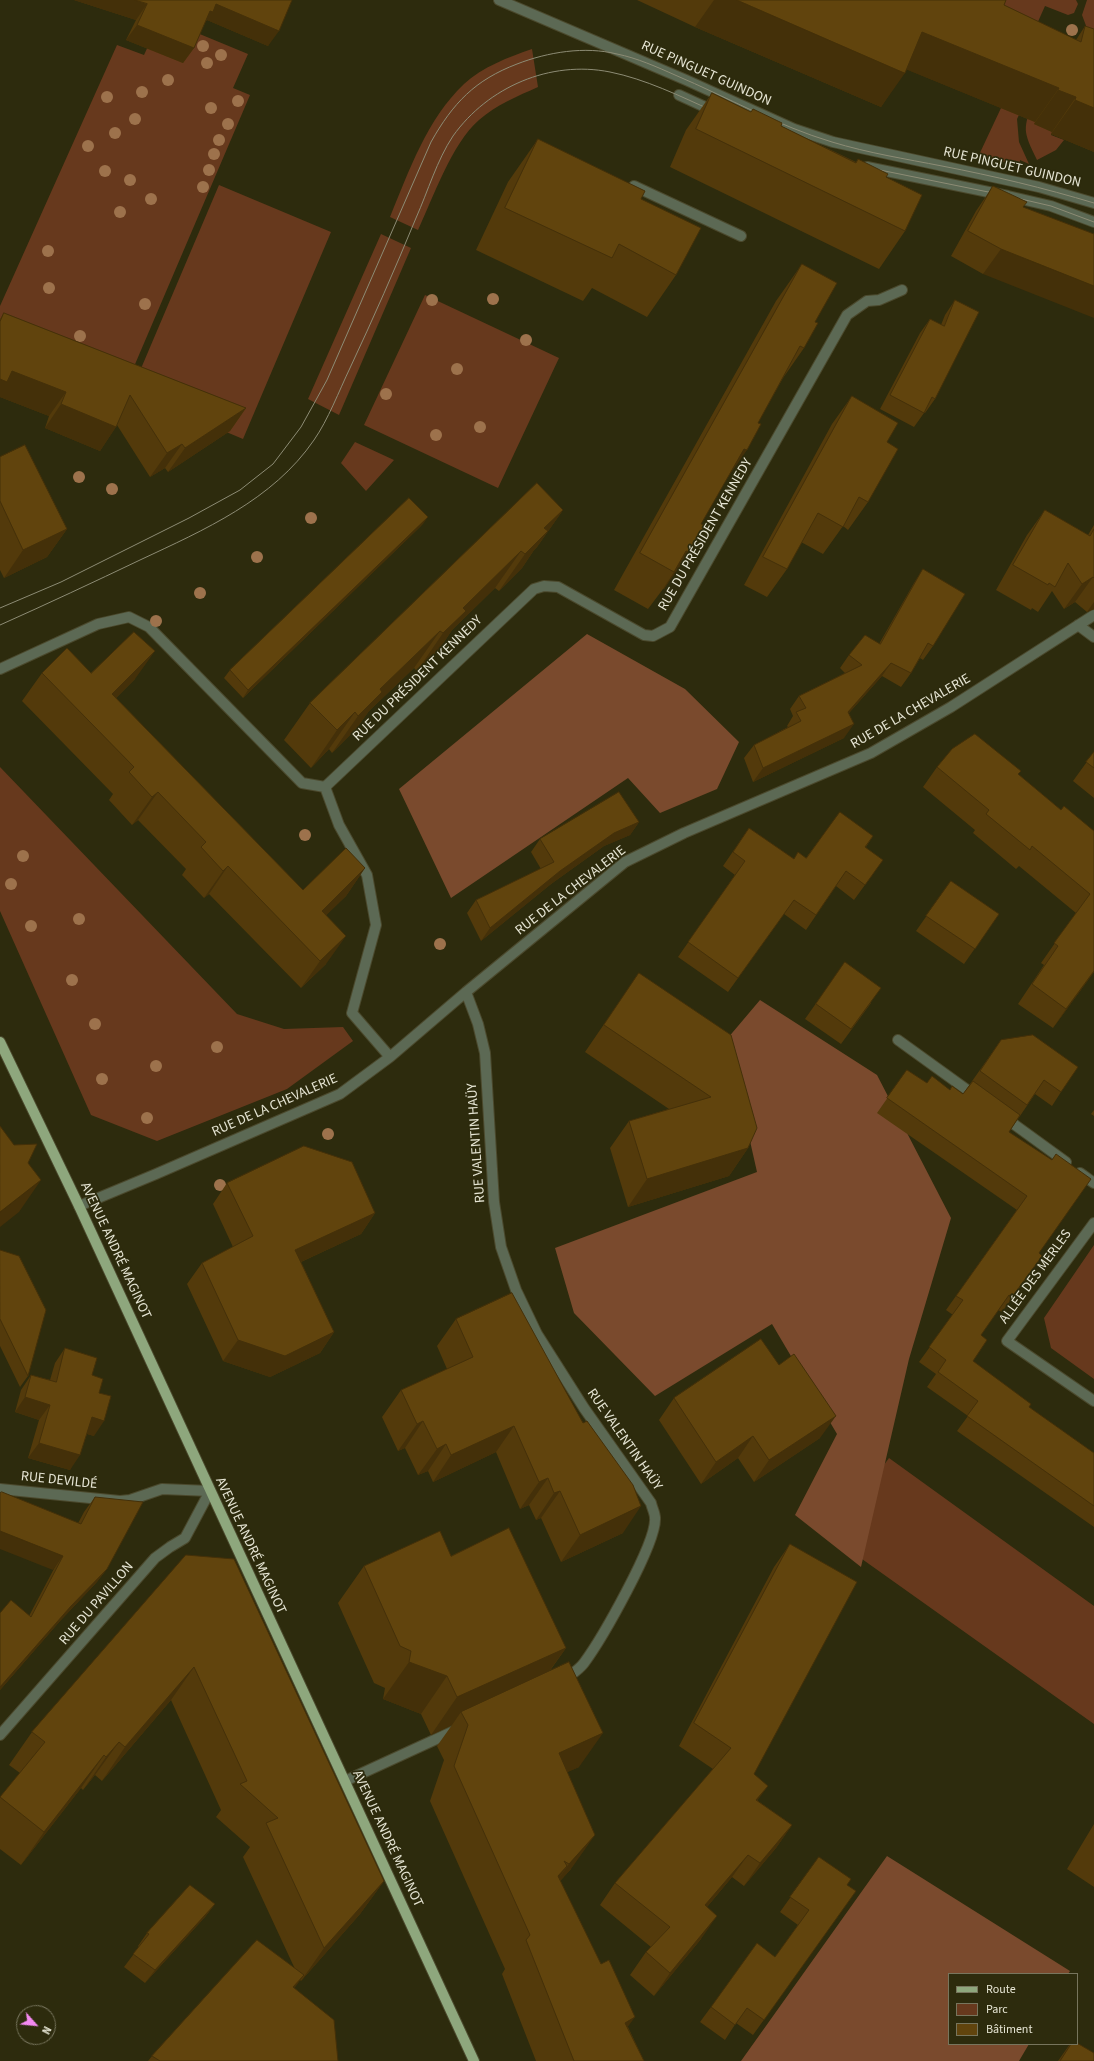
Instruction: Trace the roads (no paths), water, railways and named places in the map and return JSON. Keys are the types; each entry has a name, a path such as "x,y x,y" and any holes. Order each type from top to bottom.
{"main road":[{"name":"AVENUE ANDRÉ MAGINOT","path":"0,1042 79,1206 474,2061"}],"street":[{"name":"RUE PINGUET GUINDON","path":"498,0 686,80 794,129 833,142 1039,187 1094,203"},
{"path":"679,96 725,116"},
{"path":"854,165 1051,206 1094,222"},
{"path":"627,182 741,236"},
{"name":"RUE DU PRÉSIDENT KENNEDY","path":"325,786 534,589 544,586 558,587 644,635 653,636 670,627 848,315 867,301 879,300 902,290"},
{"name":"RUE DE LA CHEVALERIE","path":"79,1206 340,1094 390,1057 466,992 625,862 684,833 870,753 951,707 1094,615"},
{"path":"0,669 98,624 129,617 149,627 302,783 325,786 338,825 367,875 376,925 352,1013 390,1057"},
{"path":"1078,625 1094,637"},
{"name":"RUE VALENTIN HAÜY","path":"466,992 478,1024 484,1053 494,1202 501,1247 516,1290 537,1334 584,1408 651,1503 655,1518 652,1536 644,1556 597,1643 583,1664 564,1681 556,1684"},
{"path":"898,1040 1094,1182"},
{"name":"ALLÉE DES MERLES","path":"1094,1223 1007,1341 1094,1401"},
{"name":"RUE DEVILDÉ","path":"0,1489 120,1501 130,1500 162,1489 210,1491"},
{"name":"RUE DU PAVILLON","path":"0,1736 155,1558 186,1538 210,1491"},
{"path":"345,1781 463,1727"}],"tram line":[{"path":"0,608 61,582 189,518 240,490 273,464 301,427 327,380 431,142 439,128 466,94 489,77 517,64 554,53 579,50 592,50 624,56 661,69 772,120 832,142 873,153 1000,178 1094,203"},
{"path":"0,625 164,549 212,525 258,496 279,480 297,461 314,440 324,424 392,275 447,145 467,119 502,91 522,81 543,74 565,70 587,69 610,72 636,79 662,88 713,111"},
{"path":"870,168 1051,206 1094,222"}]}
